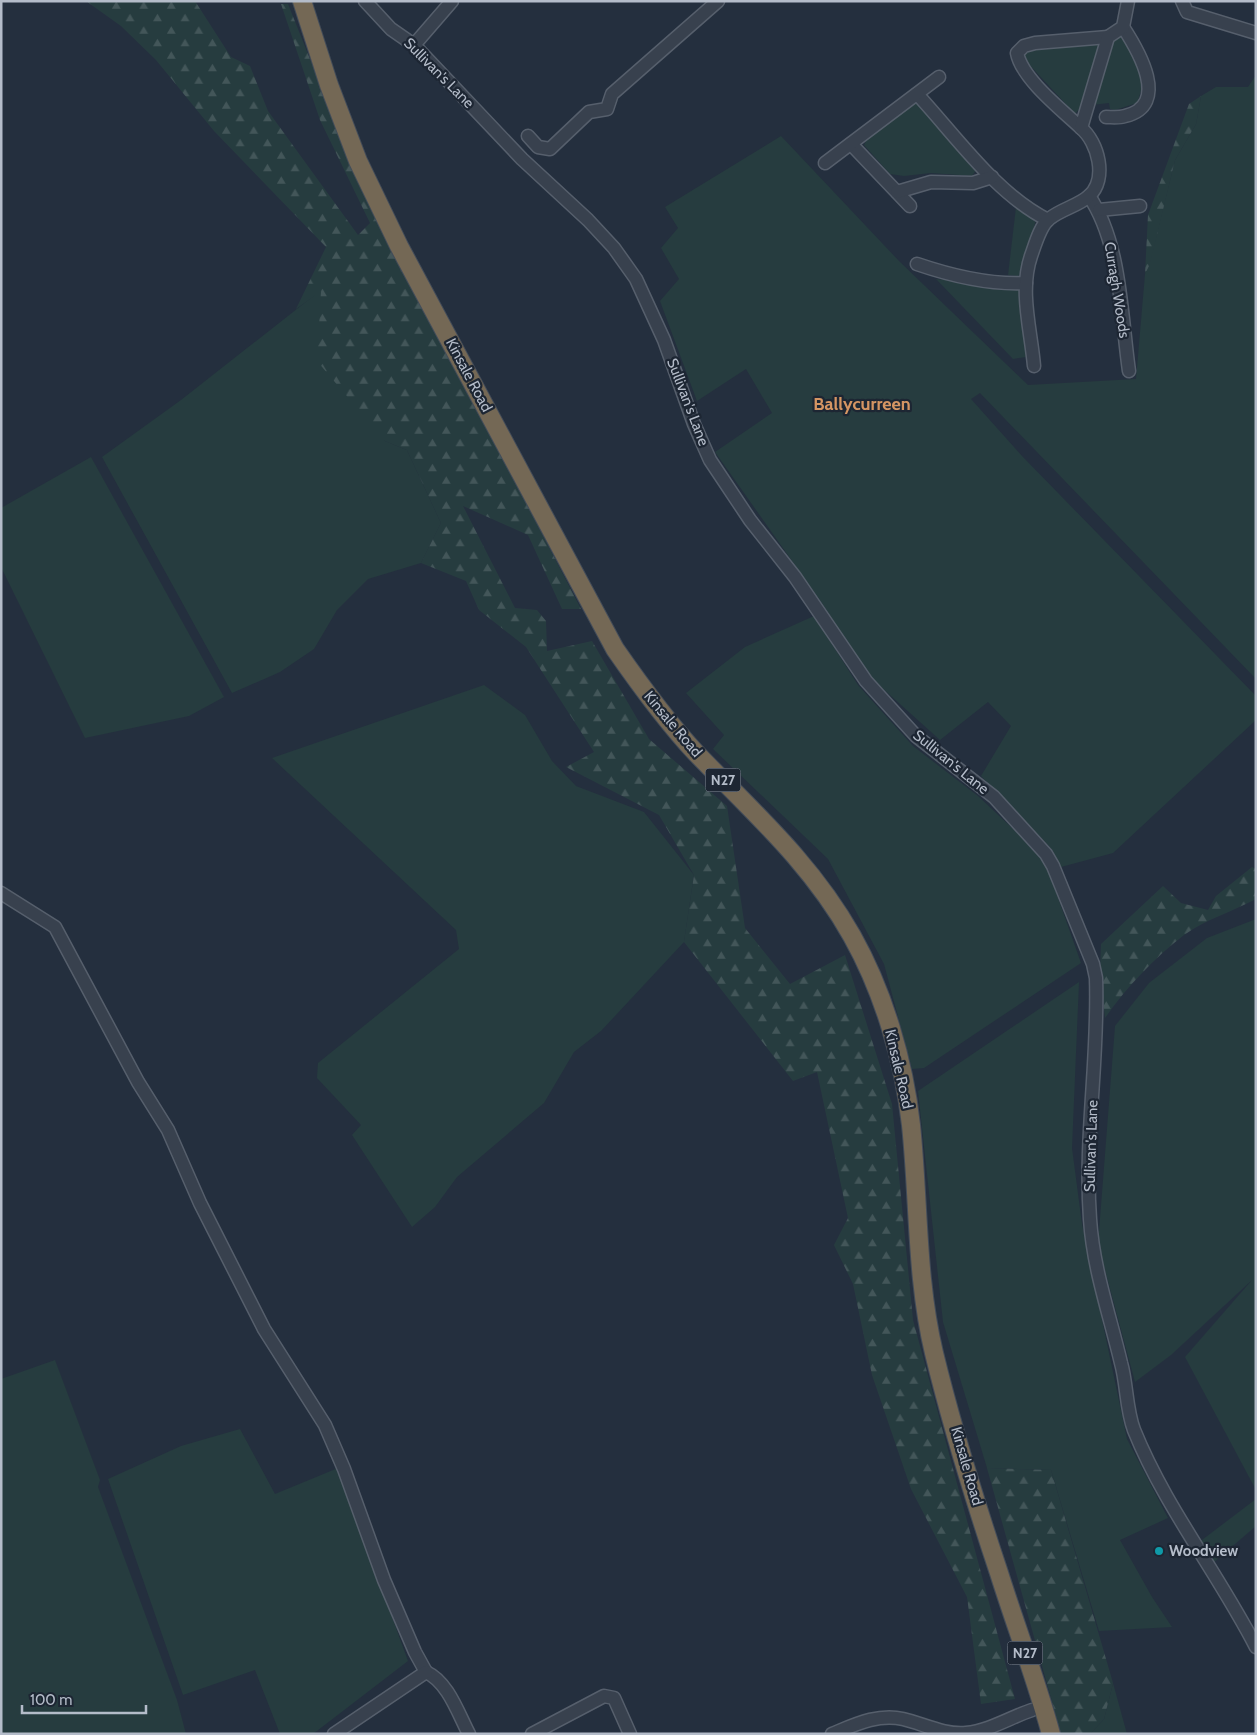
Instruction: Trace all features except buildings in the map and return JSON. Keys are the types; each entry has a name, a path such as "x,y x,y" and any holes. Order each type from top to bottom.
{"highway":[{"name":"Kinsale Road","path":"302,1 329,85 358,162 399,246 615,649 654,704 694,751 806,867 853,937 874,983 891,1030 905,1083 911,1125 920,1267 934,1352 998,1572 1051,1734"},
{"name":"Kinsale Road","path":"998,1572 1038,1734"}],"street":[{"name":"Sullivan's Lane","path":"365,1 391,29 414,45 522,158 588,220 614,248 636,280 664,340 694,424 710,460 750,520 795,577 866,681 916,736 994,797 1046,854 1053,866 1093,964 1096,978 1095,1078 1088,1162 1090,1221 1105,1301 1124,1376 1133,1426 1176,1515 1243,1622 1256,1647"},
{"path":"414,45 452,1"},
{"path":"528,136 538,148 550,149 589,112 607,109 612,94 718,1"},
{"path":"1106,117 1125,116 1136,112 1148,97 1150,79 1123,27 1128,1"},
{"path":"1182,1 1188,12 1256,33"},
{"path":"1034,366 1026,283 1032,256 1048,220 1089,196 1096,185 1100,163 1088,133 1031,78 1019,61 1017,53 1024,46 1035,43 1108,37 1123,27"},
{"path":"1081,128 1108,37"},
{"path":"825,163 939,77"},
{"path":"918,94 992,176 1031,211 1048,220"},
{"path":"851,144 910,206"},
{"path":"897,192 931,182 973,183 992,176"},
{"name":"Curragh Woods","path":"1089,196 1099,210 1112,247 1129,371"},
{"path":"1099,210 1140,206"},
{"path":"917,264 946,275 1006,284 1026,283"},
{"path":"1,893 55,928 138,1082 168,1130 200,1203 264,1329 325,1425 344,1469 384,1580 414,1652 426,1672 435,1676 442,1684 469,1734"},
{"path":"334,1734 426,1672"},
{"path":"532,1734 604,1696 609,1691 619,1706 630,1734"},
{"path":"832,1734 870,1720 895,1718 947,1732 967,1733 1032,1710"}],"green space":[{"path":"86,1 195,1 231,57 250,66 268,111 358,235 370,223 320,120 281,4 288,4 355,172 581,609 562,609 528,535 463,506 515,608 537,610 546,621 547,651 592,641 649,739 727,806 745,928 790,984 845,955 892,1104 913,1320 1015,1699 981,1704 967,1597 911,1489 872,1375 853,1284 834,1245 848,1218 817,1072 793,1081 684,942 694,875 659,815 566,767 594,752 526,647 479,610 466,581 421,563 441,523 407,450 385,441 317,361 321,291 296,309 326,247 214,131 156,60 121,26"},
{"path":"1122,35 1137,60 1142,75 1141,92 1137,103 1115,110 1110,109 1109,103 1092,105 1112,37"},
{"path":"1097,42 1100,47 1081,107 1075,114 1024,59 1023,53 1028,47"},
{"path":"1256,75 1256,679 980,393 971,399 1022,456 1256,696 1256,720 1113,853 1061,867 1049,846 981,776 1011,726 988,702 940,740 871,678 819,599 715,452 772,413 746,369 697,401 660,301 679,279 661,248 678,228 665,207 781,136 899,261 1028,385 1136,379 1145,274 1149,266 1175,160 1196,124 1201,96 1216,87 1248,87"},
{"path":"1201,96 1196,124 1175,160 1150,264 1145,274 1148,215 1189,104"},
{"path":"914,102 923,104 978,167 972,176 931,173 904,176 890,174 864,145 870,133"},
{"path":"1016,207 1036,219 1024,269 1018,276 1008,275"},
{"path":"936,279 1020,287 1026,357 1013,359"},
{"path":"321,290 385,441 407,450 441,523 421,563 368,579 337,610 314,649 280,672 232,693 102,457 181,400"},
{"path":"91,457 224,697 189,716 85,738 1,567 1,508"},
{"path":"814,616 858,685 913,746 978,796 1044,858 1081,963 924,1068 912,1069 884,964 828,859 713,749 724,735 686,693 745,647"},
{"path":"484,685 525,715 552,761 576,786 644,812 694,875 684,942 601,1031 574,1052 544,1103 457,1177 435,1207 412,1227 352,1135 361,1125 317,1078 318,1063 459,949 456,930 272,758"},
{"path":"1252,867 1256,869 1256,899 1201,924 1184,935 1141,974 1105,1018 1100,972 1101,944 1163,886 1181,903 1208,910 1216,896"},
{"path":"1256,919 1256,1490 1185,1357 1252,1280 1171,1355 1135,1382 1098,1244 1115,1026 1149,983 1207,938"},
{"path":"1079,982 1072,1148 1082,1224 1127,1439 1168,1518 1120,1540 1152,1597 1172,1627 1099,1631 1051,1470 987,1468 943,1322 918,1091"},
{"path":"55,1360 100,1480 98,1487 177,1700 186,1734 1,1734 1,1379"},
{"path":"240,1429 275,1494 338,1468 408,1661 313,1734 280,1734 255,1670 183,1695 108,1479 181,1446"},
{"path":"987,1468 1051,1470 1113,1683 1104,1719 1090,1734 1061,1734"},
{"path":"1256,1499 1256,1526 1213,1563 1198,1543"},
{"path":"1113,1683 1127,1734 1090,1734 1104,1719"}],"place":[{"name":"Woodview","path":"1159,1551"}],"district":[{"name":"Ballycurreen","path":"862,404"}]}
